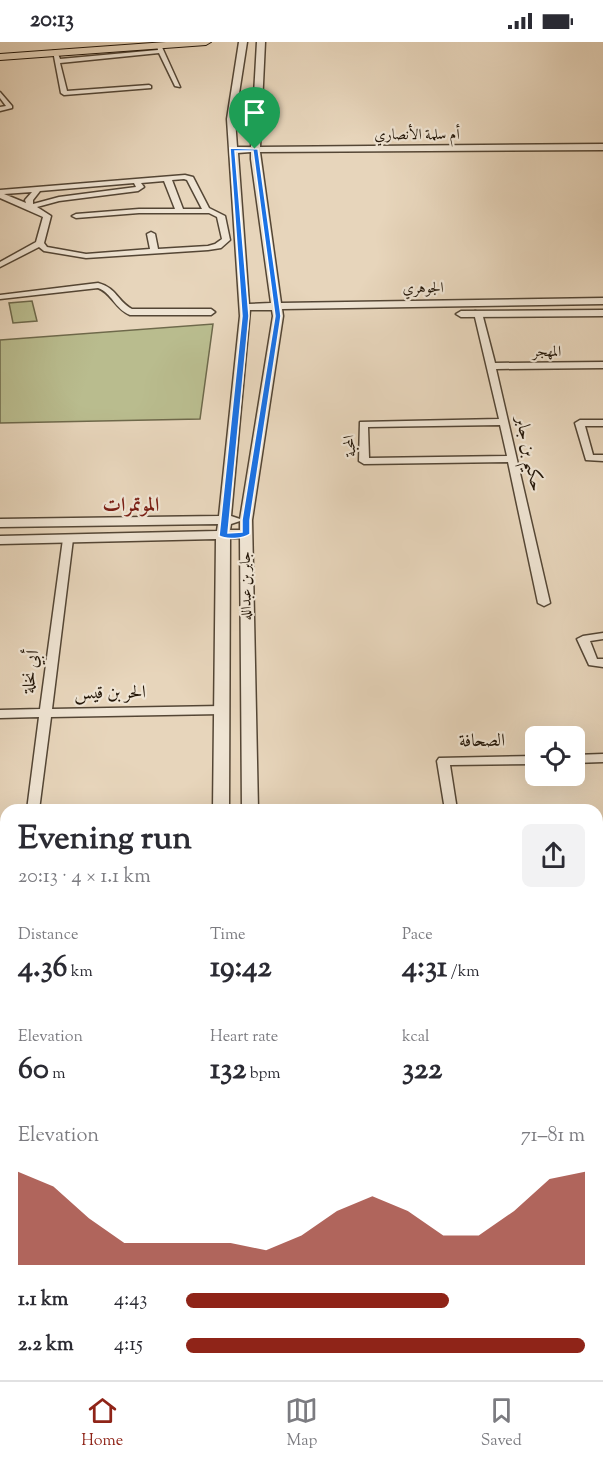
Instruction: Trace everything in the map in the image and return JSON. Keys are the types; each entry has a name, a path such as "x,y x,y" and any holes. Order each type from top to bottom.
{"main road":[{"path":"0,50 107,42"},
{"path":"0,57 57,57 206,42"}],"street":[{"name":"جابر بن عبدالله","path":"221,804 223,536 245,311 231,119 243,42"},
{"name":"جابر بن عبدالله","path":"250,804 246,520 277,311 255,149 261,42"},
{"path":"160,48 178,86"},
{"path":"57,57 64,93 148,87"},
{"path":"0,94 10,106 0,109"},
{"name":"أم سلمة الأنصاري","path":"232,150 603,147"},
{"path":"167,178 180,211"},
{"path":"0,194 135,180 190,179 204,205 210,211"},
{"path":"30,207 51,200 138,189 140,187 135,180"},
{"path":"30,207 29,200 38,189"},
{"path":"0,194 47,216 42,246"},
{"path":"82,196 89,215"},
{"path":"0,265 27,248 42,246 86,256 208,248 225,242 224,219 218,213 210,211 76,216"},
{"path":"151,234 154,251"},
{"path":"0,297 98,285 111,290 124,310 130,312 211,312"},
{"name":"الجوهري","path":"277,311 603,301"},
{"name":"الجوهري","path":"245,311 603,313"},
{"name":"حكيم بن جابر","path":"478,314 505,422 544,603"},
{"name":"المهجر","path":"491,366 603,365"},
{"name":"المحبة","path":"505,422 363,424 364,461 513,459"},
{"path":"603,423 580,423 589,458 603,458"},
{"path":"0,523 246,520"},
{"path":"0,540 246,534"},
{"name":"أبي نخلة","path":"34,804 68,539"},
{"path":"603,636 583,639 593,662 603,663"},
{"name":"الحر بن قيس","path":"0,714 221,710"},
{"path":"585,759 603,758"},
{"name":"الصحافة","path":"450,804 443,761 525,760"}],"green space":[{"path":"32,301 37,321 13,323 9,303"},
{"path":"213,324 200,419 0,423 0,340"}],"district":[{"name":"الموتمرات","path":"131,506"}],"route":[{"path":"255,149 270,273 278,316 246,520 246,534 223,536 245,316 232,150 255,149"}]}
